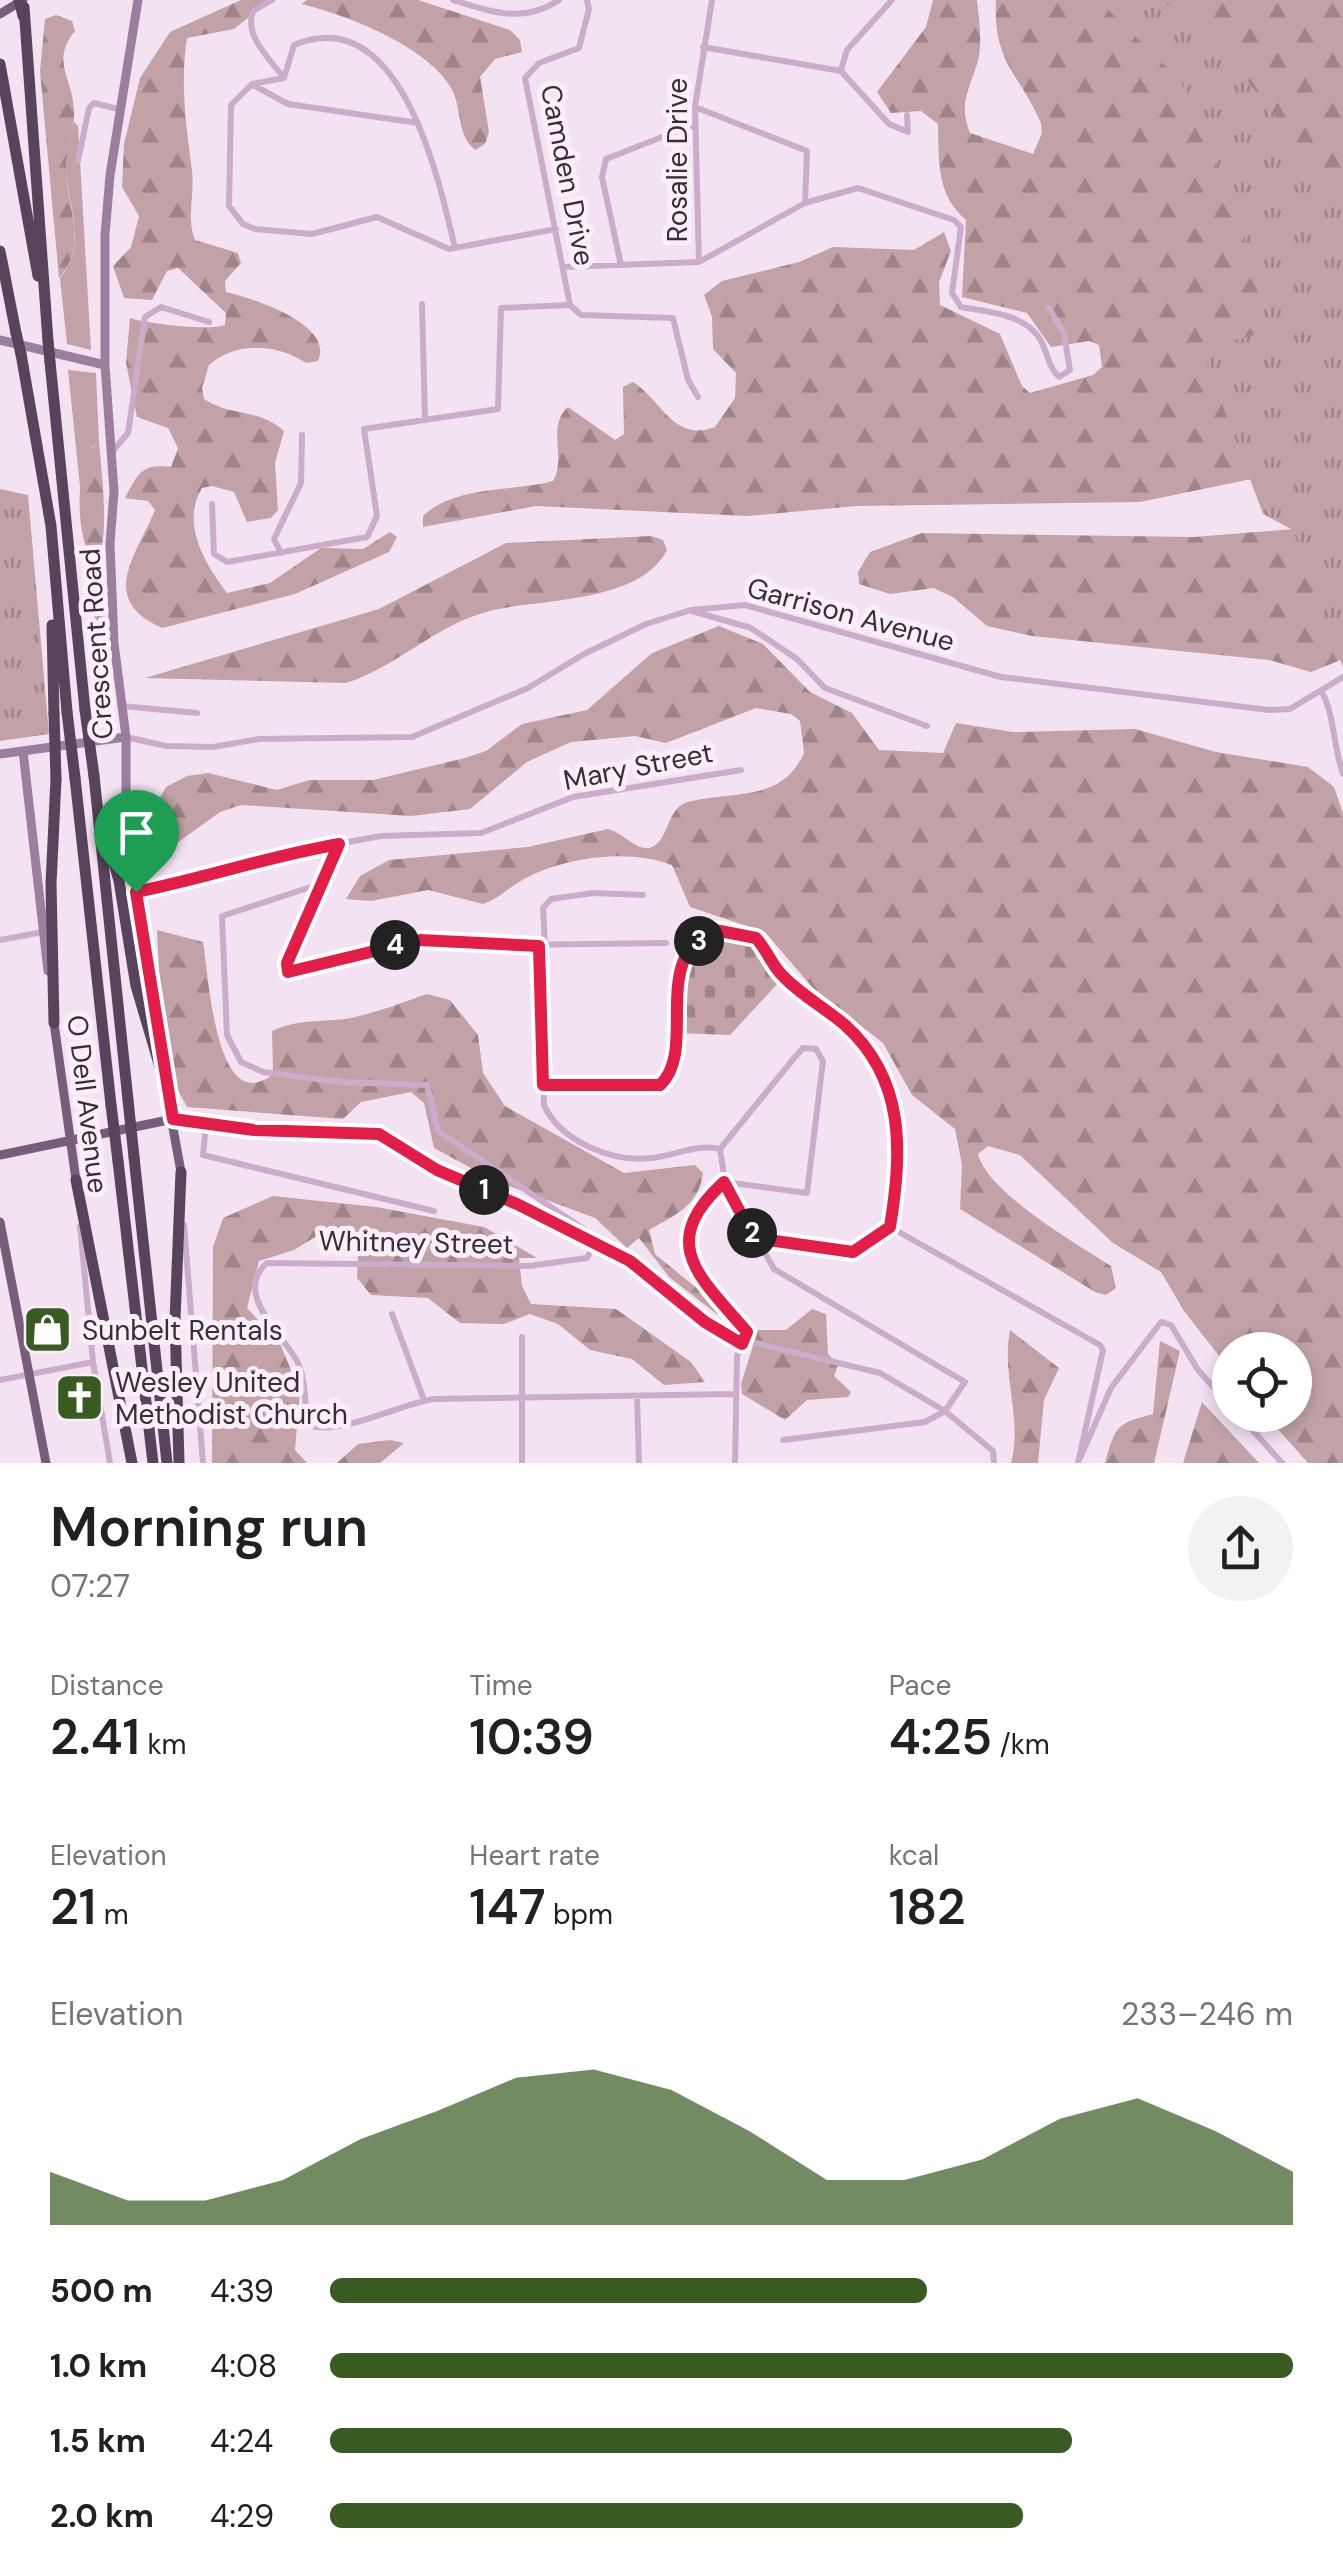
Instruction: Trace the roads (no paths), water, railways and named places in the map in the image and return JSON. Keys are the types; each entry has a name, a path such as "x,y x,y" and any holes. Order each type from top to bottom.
{"highway":[{"path":"22,0 50,362 167,1463"},
{"path":"0,64 47,323"},
{"path":"0,250 51,526 60,713 51,884 54,1022"},
{"path":"0,266 5,282"},
{"path":"60,713 75,778 153,1463"},
{"path":"97,804 120,880 136,986 165,1084"},
{"path":"179,1463 176,1319 181,1172"},
{"path":"76,1180 132,1463"}],"main road":[{"path":"0,14 22,0"},
{"name":"O Dell Avenue","path":"54,1022 76,1180"},
{"name":"Crescent Road","path":"165,1084 181,1172"},
{"path":"0,1155 173,1119"},
{"path":"0,1222 46,1463"}],"street":[{"name":"Crescent Road","path":"138,0 118,109 105,234 105,365 114,643 126,737 126,826 165,1084"},
{"path":"272,0 253,10 249,23 251,32 284,78"},
{"path":"454,0 518,16 543,10 559,0"},
{"name":"Camden Drive","path":"212,504 214,554 226,562 282,554 326,542 356,540 373,532 377,516 364,429 498,410 502,308 570,305 526,78 539,63 579,48 589,9 587,0"},
{"name":"Rosalie Drive","path":"699,262 695,107 712,0"},
{"path":"841,71 847,50 892,0"},
{"path":"284,78 294,46 317,39 353,42 391,68 418,123 455,248"},
{"path":"703,48 841,71 889,124 908,132 906,116"},
{"path":"284,78 252,84 231,105 227,191 232,214 243,224 312,234 377,217 436,246 455,248 556,229"},
{"path":"252,84 288,104 418,123"},
{"path":"78,161 89,108 94,103 118,109"},
{"path":"695,107 801,145 807,151 806,203"},
{"path":"621,265 602,168 617,152 695,124"},
{"path":"563,267 699,262 806,203 858,188 954,220 961,227 952,292 962,307 1028,324 1040,338 1050,368 1059,376 1070,370 1064,334 1049,308"},
{"path":"422,304 425,420"},
{"path":"570,305 582,314 673,318 688,380 698,396"},
{"path":"110,453 128,432 145,317 162,307 210,322"},
{"path":"0,340 105,365"},
{"path":"282,554 274,539 301,484 302,434"},
{"name":"Garrison Avenue","path":"126,737 166,746 213,747 259,739 412,736 528,688 584,654 646,624 691,610 745,606 1001,677 1269,710 1290,709 1343,676"},
{"path":"691,610 752,628 796,659 825,688 927,726"},
{"path":"1322,692 1331,709 1332,746 1343,774"},
{"path":"122,706 197,713"},
{"path":"0,754 126,737"},
{"name":"O Dell Avenue","path":"23,751 54,1022"},
{"name":"Mary Street","path":"136,892 208,876 260,858 381,836 464,836 574,797 740,770"},
{"path":"339,844 287,963 293,974 420,940 542,945 666,943"},
{"name":"Whitney Street","path":"320,884 222,916 227,1034 241,1062 264,1072 340,1082 428,1085 438,1130 592,1232 596,1244 587,1258 528,1266 276,1262 261,1268 256,1296 296,1360 310,1427 340,1427 424,1400 734,1394"},
{"path":"643,895 593,893 551,900 543,908 544,1105 555,1123 600,1151 640,1160 704,1147 720,1149"},
{"path":"543,1085 660,1085 675,1062 676,990 693,948 715,930 756,938 782,976 848,1028 872,1054 894,1096 898,1140 890,1227"},
{"path":"0,940 44,932"},
{"path":"724,1182 807,1193 823,1061 816,1049 803,1048 720,1149 724,1182 767,1261 786,1278 962,1376 965,1386 945,1411 925,1422 783,1440"},
{"path":"173,1119 379,1134 437,1170 644,1270 705,1322 742,1344 867,1369 945,1411 989,1447 994,1463"},
{"path":"206,1124 203,1155 434,1211"},
{"name":"Crescent Road","path":"181,1172 203,1463"},
{"name":"O Dell Avenue","path":"76,1180 94,1362 110,1463"},
{"path":"724,1182 694,1215 686,1248 705,1284 747,1332 736,1356 735,1463"},
{"path":"754,1238 853,1252 890,1227"},
{"path":"890,1227 1100,1345 1102,1357 1078,1461"},
{"path":"392,1314 424,1400"},
{"path":"1078,1461 1088,1448 1111,1388 1161,1322 1171,1325 1212,1387"},
{"path":"522,1337 522,1463"},
{"path":"0,1380 94,1362"},
{"path":"637,1396 639,1463"},
{"path":"1254,1432 1282,1463"}],"place":[{"name":"Sunbelt Rentals","path":"47,1330"},
{"name":"Wesley United Methodist Church","path":"80,1398"}]}
